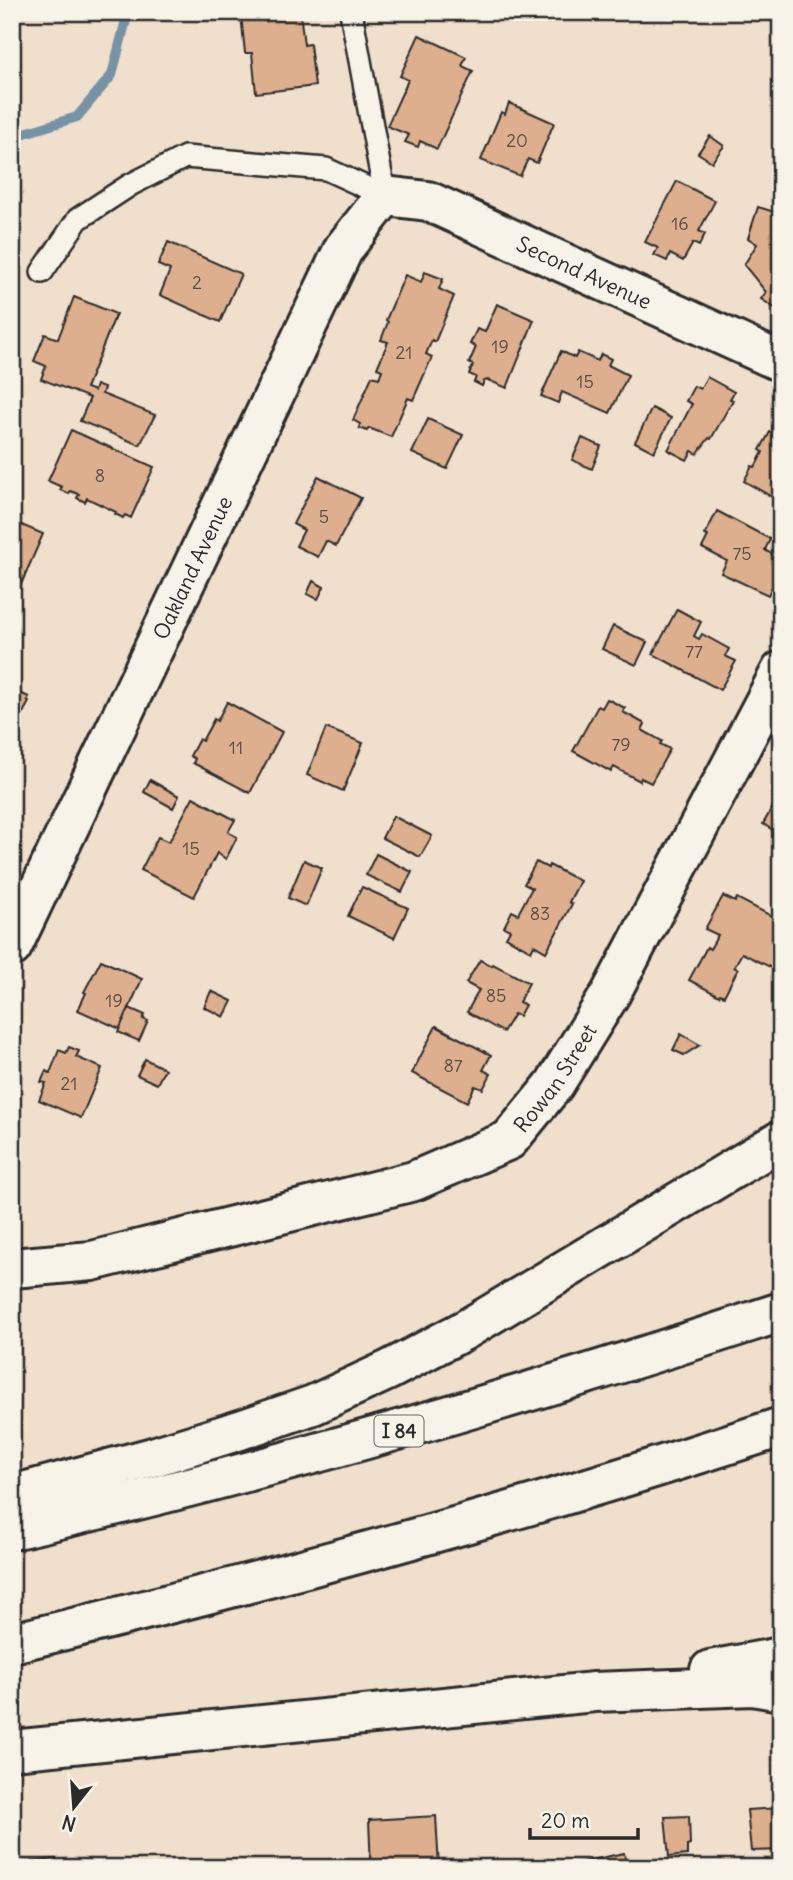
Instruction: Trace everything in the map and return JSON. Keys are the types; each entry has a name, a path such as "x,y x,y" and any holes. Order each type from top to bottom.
{"main road":[{"name":"Second Avenue","path":"385,196 428,201 781,362"},
{"name":"Oakland Avenue","path":"12,947 344,248 385,196"},
{"name":"Rowan Street","path":"12,1268 92,1261 414,1181 509,1140 554,1085 611,993 781,671"},
{"path":"12,1495 240,1430 313,1405 390,1370 465,1330 781,1140"},
{"name":"I 84","path":"12,1531 402,1430 585,1377 781,1312"},
{"path":"12,1643 232,1589 537,1503 781,1427"},
{"path":"594,1692 781,1657"},
{"path":"12,1751 594,1692 753,1686 781,1691"}],"lane":[{"path":"351,12 385,196"},
{"path":"42,272 78,219 130,185 185,157 326,169 385,196"}],"building":[{"path":"234,12 300,12 304,45 310,44 315,86 256,93 252,53 245,53 241,15 235,16"},
{"path":"419,35 466,57 462,66 473,71 437,149 420,141 418,147 405,142 409,135 387,126 408,80 400,76"},
{"path":"509,103 554,123 537,163 528,159 520,176 481,160 501,112 505,114"},
{"path":"710,136 724,146 712,162 698,153"},
{"path":"677,181 715,201 699,231 705,234 699,246 693,243 683,261 670,254 667,261 654,255 658,248 645,242"},
{"path":"758,207 781,214 781,312 761,299 766,292 744,265 757,244 748,238"},
{"path":"168,242 241,274 220,322 160,295 170,270 158,265"},
{"path":"425,272 443,279 439,289 454,296 435,342 432,340 426,354 432,357 413,400 408,398 391,437 369,428 367,431 359,428 360,424 353,420 372,376 379,378 382,370 377,368 388,342 381,340 388,322 386,320 405,275 421,282"},
{"path":"74,297 116,314 86,388 94,391 96,385 104,388 102,394 155,415 140,445 80,421 90,398 41,379 46,366 34,361 45,334 58,339"},
{"path":"497,304 534,320 507,388 488,380 484,381 482,386 474,382 476,377 469,374 473,365 469,363 476,347 470,344 477,329 485,332"},
{"path":"561,351 575,358 578,352 598,361 601,354 611,359 608,365 628,375 610,413 562,392 558,403 541,396"},
{"path":"707,377 734,392 730,399 733,400 711,439 709,438 697,454 692,451 687,460 668,450 692,404 686,401 694,386 700,389"},
{"path":"652,408 671,418 654,452 635,442"},
{"path":"428,419 463,435 447,469 412,453"},
{"path":"71,430 154,467 131,518 125,515 123,518 87,498 85,502 77,498 79,494 70,491 69,494 60,490 62,487 48,481"},
{"path":"770,432 781,437 781,502 744,481 763,452 760,450"},
{"path":"582,438 601,446 592,469 572,460"},
{"path":"318,476 361,498 336,546 326,541 318,557 296,546 304,530 293,524"},
{"path":"717,511 770,539 765,550 775,556 772,563 781,570 768,595 721,573 727,561 702,548 708,536 705,535"},
{"path":"12,521 43,534 12,605"},
{"path":"313,581 324,587 318,599 307,594"},
{"path":"677,609 701,622 694,636 699,639 702,634 729,649 725,656 736,661 720,690 653,654"},
{"path":"613,626 647,642 636,665 602,649"},
{"path":"12,690 29,697 16,726 12,724"},
{"path":"607,699 625,708 623,712 645,724 642,730 662,741 660,744 670,749 651,783 641,778 640,781 614,767 611,772 573,751 598,706 602,708"},
{"path":"227,702 282,732 250,793 193,763 195,759 190,756 214,719 217,721"},
{"path":"326,728 363,743 343,791 307,775"},
{"path":"150,780 179,796 173,808 144,792"},
{"path":"193,797 235,820 228,832 237,837 226,859 217,853 194,897 141,870 158,837 169,842"},
{"path":"778,798 781,800 781,835 763,824"},
{"path":"393,816 432,836 420,857 382,838"},
{"path":"376,854 412,872 402,892 366,875"},
{"path":"304,860 322,868 306,906 288,898"},
{"path":"536,862 548,868 549,865 580,881 569,902 572,904 546,952 534,945 531,951 506,937 510,930 504,927 512,911 518,914 532,888 524,884"},
{"path":"362,887 408,908 394,938 348,916"},
{"path":"723,896 735,902 737,898 781,921 781,952 772,968 742,953 734,967 738,969 724,996 719,996 689,980 707,947 710,949 718,935 705,929"},
{"path":"101,960 142,979 120,1029 78,1010"},
{"path":"480,960 529,983 519,1002 525,1005 519,1016 514,1014 503,1032 467,1012 479,990 466,983"},
{"path":"211,991 232,1001 224,1017 204,1007"},
{"path":"129,1008 145,1015 143,1019 148,1021 139,1041 118,1032"},
{"path":"436,1026 491,1055 483,1070 491,1074 483,1089 475,1086 467,1102 412,1073"},
{"path":"681,1034 700,1045 684,1055 673,1050"},
{"path":"69,1047 79,1051 76,1057 102,1068 81,1118 39,1100 46,1083 41,1082 46,1071 50,1073 59,1050 66,1053"},
{"path":"145,1059 165,1069 157,1084 137,1075"},
{"path":"781,1808 781,1850 751,1851 747,1810"},
{"path":"436,1816 439,1868 371,1868 369,1820"},
{"path":"689,1816 690,1845 687,1846 687,1855 669,1857 665,1817"},
{"path":"624,1853 627,1868 559,1868 559,1867"},
{"path":"56,1859 57,1868 12,1868 12,1864"}],"waterway":[{"path":"12,137 77,117 112,75 128,12"}]}
